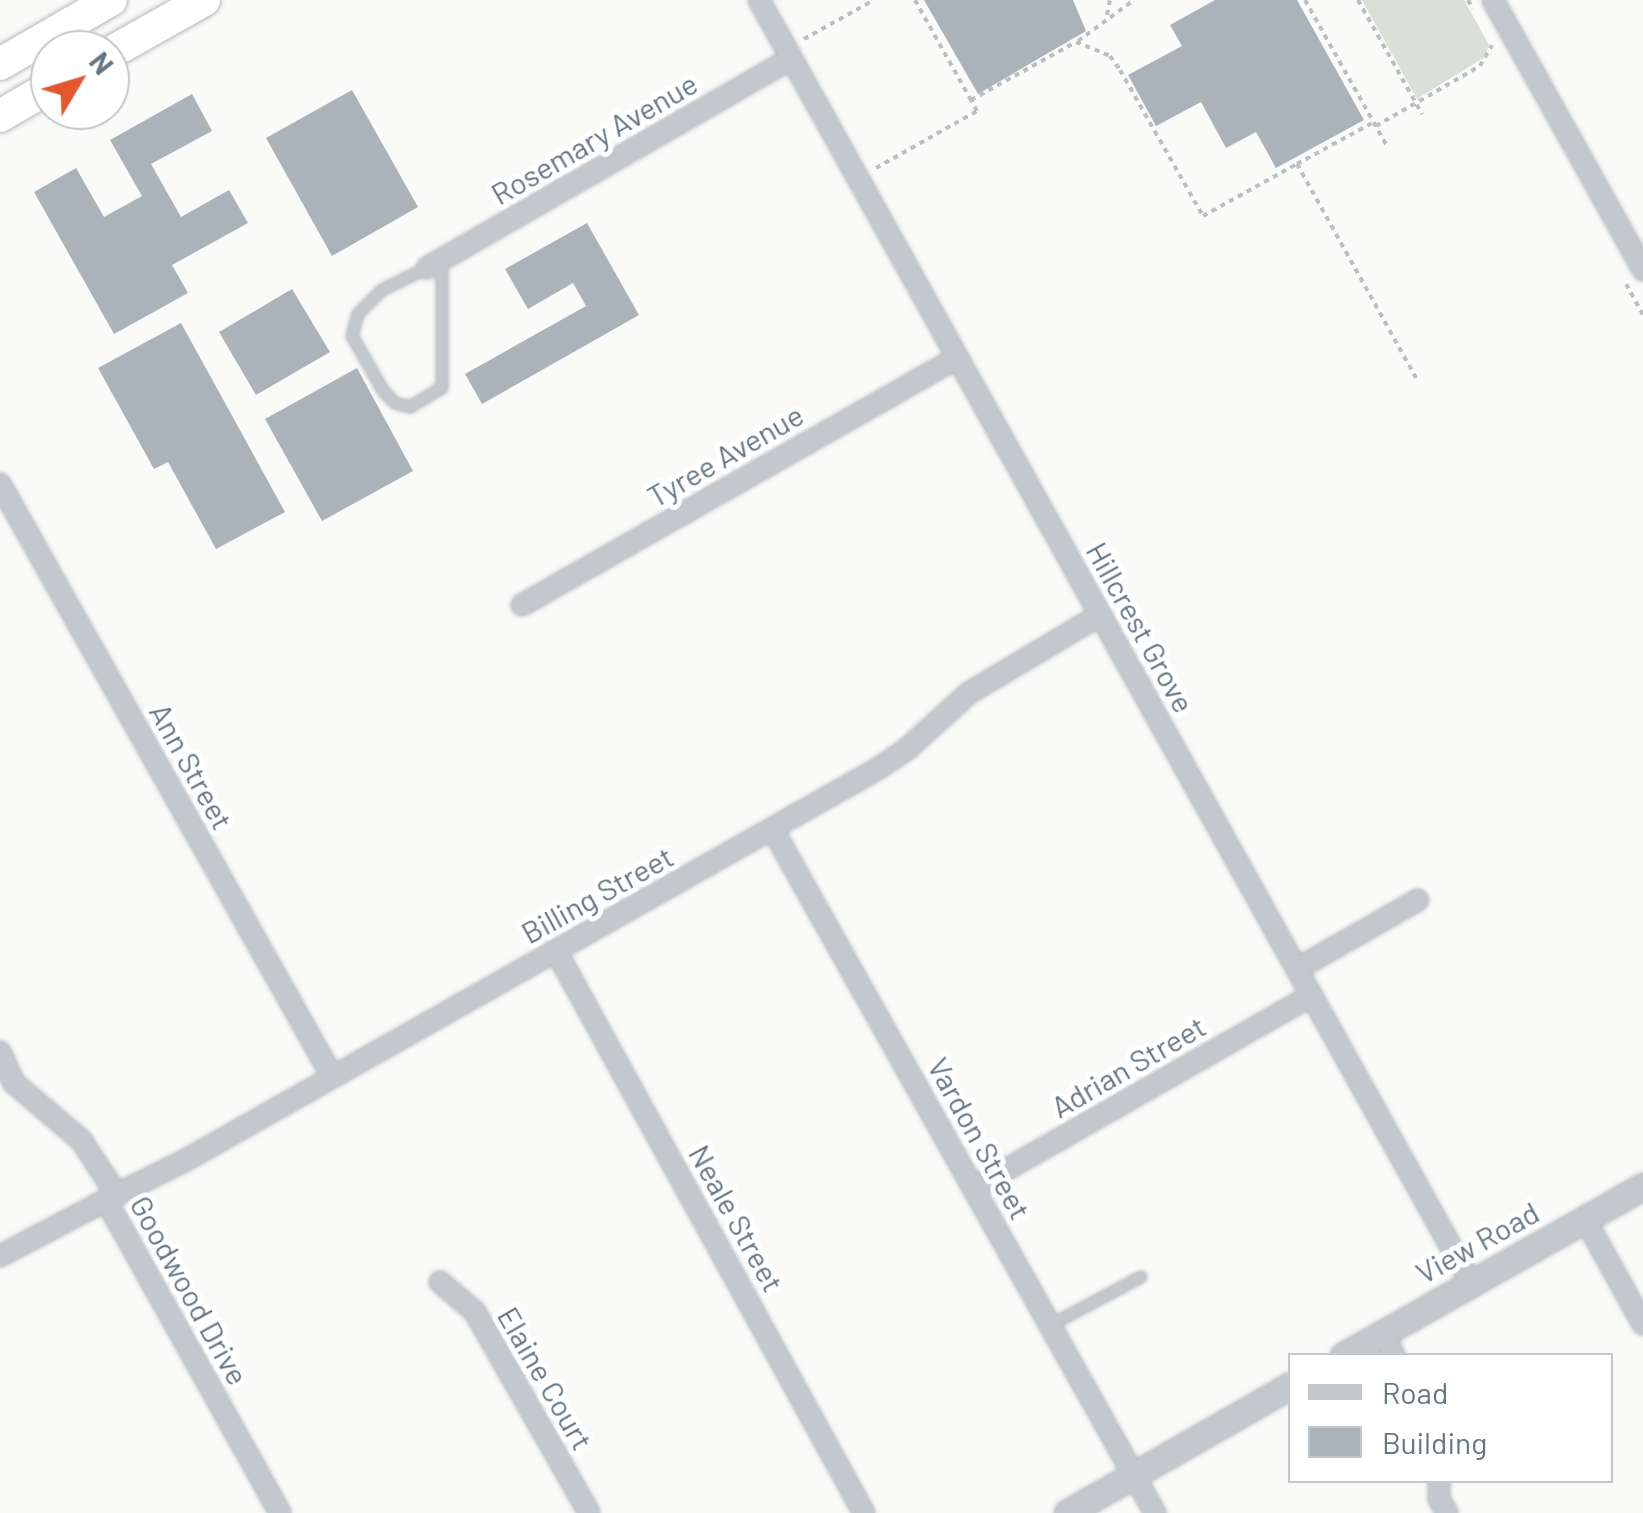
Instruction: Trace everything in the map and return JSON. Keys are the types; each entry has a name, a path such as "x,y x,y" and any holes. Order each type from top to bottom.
{"highway":[{"path":"0,64 111,0"},
{"path":"130,42 204,0"},
{"path":"0,116 30,99"}],"street":[{"name":"Hillcrest Grove","path":"758,0 1471,1282"},
{"path":"1493,0 1643,270"},
{"name":"Rosemary Avenue","path":"434,264 791,59"},
{"name":"Tyree Avenue","path":"522,605 957,358"},
{"name":"Ann Street","path":"0,484 332,1076"},
{"name":"Billing Street","path":"112,1197 773,830 906,750 969,693 1100,615"},
{"name":"Vardon Street","path":"773,830 1155,1513"},
{"path":"1296,968 1418,900"},
{"name":"Neale Street","path":"556,951 864,1513"},
{"name":"Adrian Street","path":"974,1188 1312,996"},
{"path":"0,1052 14,1083 81,1140 112,1197"},
{"name":"View Road","path":"1354,1353 1389,1344 1471,1282 1643,1186"},
{"name":"Goodwood Drive","path":"0,1256 112,1197 280,1513"},
{"path":"1586,1219 1643,1324"},
{"name":"Elaine Court","path":"440,1282 475,1312 589,1513"},
{"path":"1068,1513 1288,1387"},
{"path":"1439,1483 1439,1499 1447,1513"}],"lane":[{"path":"434,264 442,388 410,408 395,403 384,392 352,336 358,314 382,290 434,264"},
{"path":"1050,1325 1140,1277"}],"path":[{"path":"804,40 874,0"},
{"path":"876,168 977,111 915,0"},
{"path":"1106,16 1110,0"},
{"path":"971,100 1076,42 1106,16 1134,0"},
{"path":"1305,0 1388,148"},
{"path":"1358,0 1422,114"},
{"path":"1076,42 1110,56 1202,216 1480,66 1492,44"},
{"path":"1297,164 1417,380"}],"shaded area":[{"path":"1362,0 1464,0 1489,45 1485,57 1417,99"}],"building":[{"path":"924,0 1073,0 1086,31 978,94"},
{"path":"1215,0 1297,0 1364,120 1276,168 1256,132 1226,148 1201,102 1156,126 1128,75 1182,46 1170,25"},
{"path":"352,90 418,207 332,256 266,138"},
{"path":"192,94 212,131 151,164 181,217 229,190 248,223 172,265 188,293 114,334 34,192 76,168 104,217 142,196 110,140"},
{"path":"587,223 639,315 482,404 465,374 586,306 573,283 528,309 505,269"},
{"path":"292,289 330,352 256,395 219,332"},
{"path":"181,323 285,512 216,549 168,462 154,469 98,368"},
{"path":"357,368 413,471 322,521 265,419"}]}
